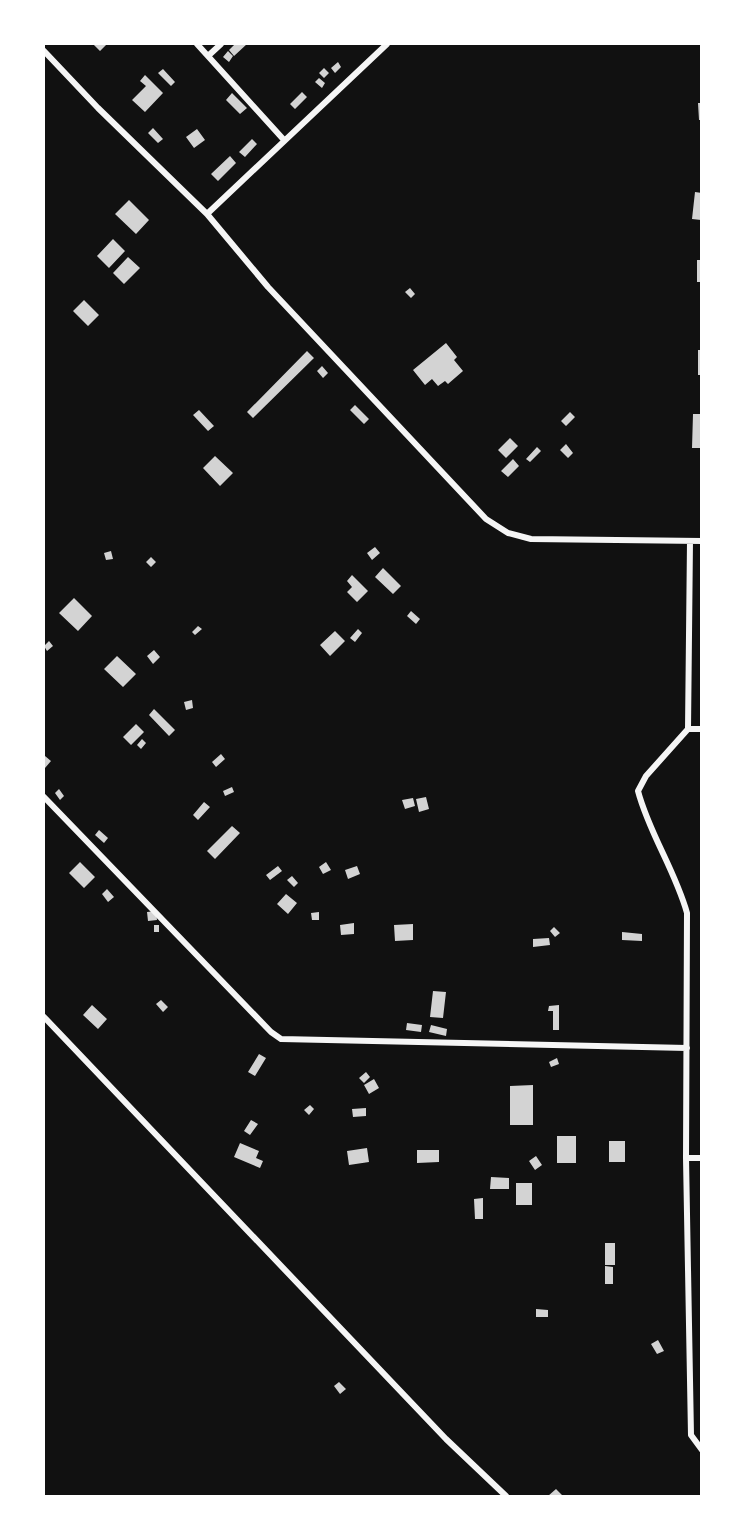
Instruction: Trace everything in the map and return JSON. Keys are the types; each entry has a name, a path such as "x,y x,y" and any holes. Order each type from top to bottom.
{"street":[{"path":"197,44 284,140"},
{"path":"208,56 221,44"},
{"path":"207,214 387,44"},
{"path":"44,51 98,108 207,214 268,287 486,519 508,533 531,539 702,541"},
{"path":"690,541 688,729 646,776 638,791 643,808 678,885 687,913 687,1158 691,1435 702,1450"},
{"path":"688,729 702,729"},
{"path":"44,797 271,1032 281,1039 687,1048"},
{"path":"44,1017 446,1439 506,1497"},
{"path":"687,1158 702,1158"}],"building":[{"path":"93,44 107,44 100,51"},
{"path":"235,44 247,44 234,56 229,50"},
{"path":"228,51 233,56 229,62 223,57"},
{"path":"338,62 341,67 335,73 331,68"},
{"path":"324,68 329,73 324,78 319,73"},
{"path":"163,69 175,82 171,86 158,73"},
{"path":"145,75 163,93 145,112 132,100 146,86 140,81"},
{"path":"319,78 325,83 322,88 315,82"},
{"path":"302,92 307,97 295,109 290,104"},
{"path":"232,93 247,108 240,114 226,100"},
{"path":"698,103 702,103 702,120 699,120"},
{"path":"153,128 163,139 158,143 148,133"},
{"path":"197,129 205,140 194,148 186,137"},
{"path":"252,139 257,144 245,157 239,152"},
{"path":"230,156 236,163 218,181 211,174"},
{"path":"695,192 702,193 701,220 692,219"},
{"path":"129,200 149,220 136,234 115,214"},
{"path":"113,239 125,251 109,268 97,256"},
{"path":"128,257 140,268 124,284 113,273"},
{"path":"697,260 702,260 702,282 697,282"},
{"path":"410,288 415,294 411,298 405,292"},
{"path":"84,300 99,315 88,326 73,311"},
{"path":"446,343 457,357 454,360 463,371 448,384 445,381 438,386 432,379 425,385 413,370"},
{"path":"698,350 702,350 702,375 698,375"},
{"path":"307,351 314,358 253,418 247,412"},
{"path":"322,366 328,373 323,378 317,371"},
{"path":"355,405 369,419 364,424 350,410"},
{"path":"199,410 214,426 208,431 193,415"},
{"path":"570,412 575,417 566,426 561,421"},
{"path":"693,414 702,414 702,448 692,448"},
{"path":"510,438 518,446 506,458 498,450"},
{"path":"566,444 573,453 568,458 560,450"},
{"path":"537,447 541,451 530,462 526,459"},
{"path":"215,456 233,473 220,486 203,468"},
{"path":"513,459 519,466 508,477 501,471"},
{"path":"375,547 380,553 372,560 367,553"},
{"path":"111,551 113,559 106,560 104,553"},
{"path":"151,557 156,562 151,567 146,562"},
{"path":"383,568 401,586 393,594 375,577"},
{"path":"352,575 368,591 357,602 347,592 352,587 347,581"},
{"path":"74,598 92,616 78,631 59,613"},
{"path":"411,611 420,619 416,624 407,616"},
{"path":"198,626 202,629 195,635 192,632"},
{"path":"358,629 362,633 355,642 350,638"},
{"path":"335,631 345,641 330,656 320,645"},
{"path":"49,641 53,646 47,651 44,646"},
{"path":"154,650 160,657 153,664 147,656"},
{"path":"117,656 136,674 123,687 104,669"},
{"path":"192,700 193,708 186,710 184,702"},
{"path":"154,709 175,730 169,736 149,715"},
{"path":"136,724 144,732 131,745 123,737"},
{"path":"142,739 146,743 141,749 137,745"},
{"path":"221,754 225,759 216,767 212,762"},
{"path":"45,756 51,761 45,768 44,766"},
{"path":"232,787 234,792 225,796 223,791"},
{"path":"59,789 64,796 60,800 55,793"},
{"path":"426,797 429,809 419,812 416,799"},
{"path":"413,798 415,806 405,809 402,800"},
{"path":"204,802 210,807 198,820 193,815"},
{"path":"232,826 240,833 215,859 207,851"},
{"path":"99,830 108,838 104,843 95,835"},
{"path":"80,862 95,877 84,888 69,873"},
{"path":"326,862 331,870 323,874 319,867"},
{"path":"278,866 282,871 270,880 266,875"},
{"path":"357,866 360,874 348,879 345,870"},
{"path":"292,876 298,883 294,887 287,880"},
{"path":"107,889 114,897 108,902 102,894"},
{"path":"286,894 297,903 288,914 277,904"},
{"path":"156,911 157,920 148,921 147,912"},
{"path":"319,912 319,920 312,920 311,913"},
{"path":"354,923 354,934 341,935 340,925"},
{"path":"413,924 413,940 395,941 394,925"},
{"path":"154,925 159,925 159,932 154,932"},
{"path":"554,927 560,933 555,937 550,931"},
{"path":"622,932 642,934 642,941 622,940"},
{"path":"549,938 550,945 533,947 533,939"},
{"path":"433,991 446,992 443,1018 430,1017"},
{"path":"161,1000 168,1007 163,1012 156,1004"},
{"path":"92,1005 107,1019 98,1029 83,1015"},
{"path":"559,1005 559,1030 553,1030 553,1011 548,1011 549,1006"},
{"path":"407,1023 422,1025 421,1032 406,1030"},
{"path":"431,1025 447,1029 446,1036 429,1032"},
{"path":"259,1054 266,1058 255,1076 248,1072"},
{"path":"557,1058 559,1064 551,1067 549,1062"},
{"path":"366,1072 370,1077 364,1083 359,1078"},
{"path":"374,1079 379,1088 369,1094 364,1085"},
{"path":"533,1085 533,1125 510,1125 510,1086"},
{"path":"310,1105 314,1109 309,1115 304,1110"},
{"path":"366,1108 366,1116 353,1117 352,1109"},
{"path":"251,1120 258,1124 250,1135 244,1131"},
{"path":"557,1136 576,1136 576,1163 557,1163"},
{"path":"609,1141 625,1141 625,1162 609,1162"},
{"path":"240,1143 259,1151 256,1158 263,1161 260,1168 234,1157"},
{"path":"367,1148 369,1162 349,1165 347,1151"},
{"path":"417,1150 439,1150 439,1162 417,1163"},
{"path":"536,1156 542,1165 535,1170 529,1161"},
{"path":"491,1177 509,1178 509,1189 490,1189"},
{"path":"516,1183 532,1183 532,1205 516,1205"},
{"path":"483,1198 483,1219 475,1219 474,1199"},
{"path":"605,1243 615,1243 615,1265 605,1265"},
{"path":"605,1266 613,1267 613,1284 605,1284"},
{"path":"536,1309 548,1310 548,1317 536,1317"},
{"path":"658,1340 664,1351 657,1354 651,1344"},
{"path":"339,1382 346,1389 340,1394 334,1386"},
{"path":"556,1489 563,1496 548,1496"}]}
